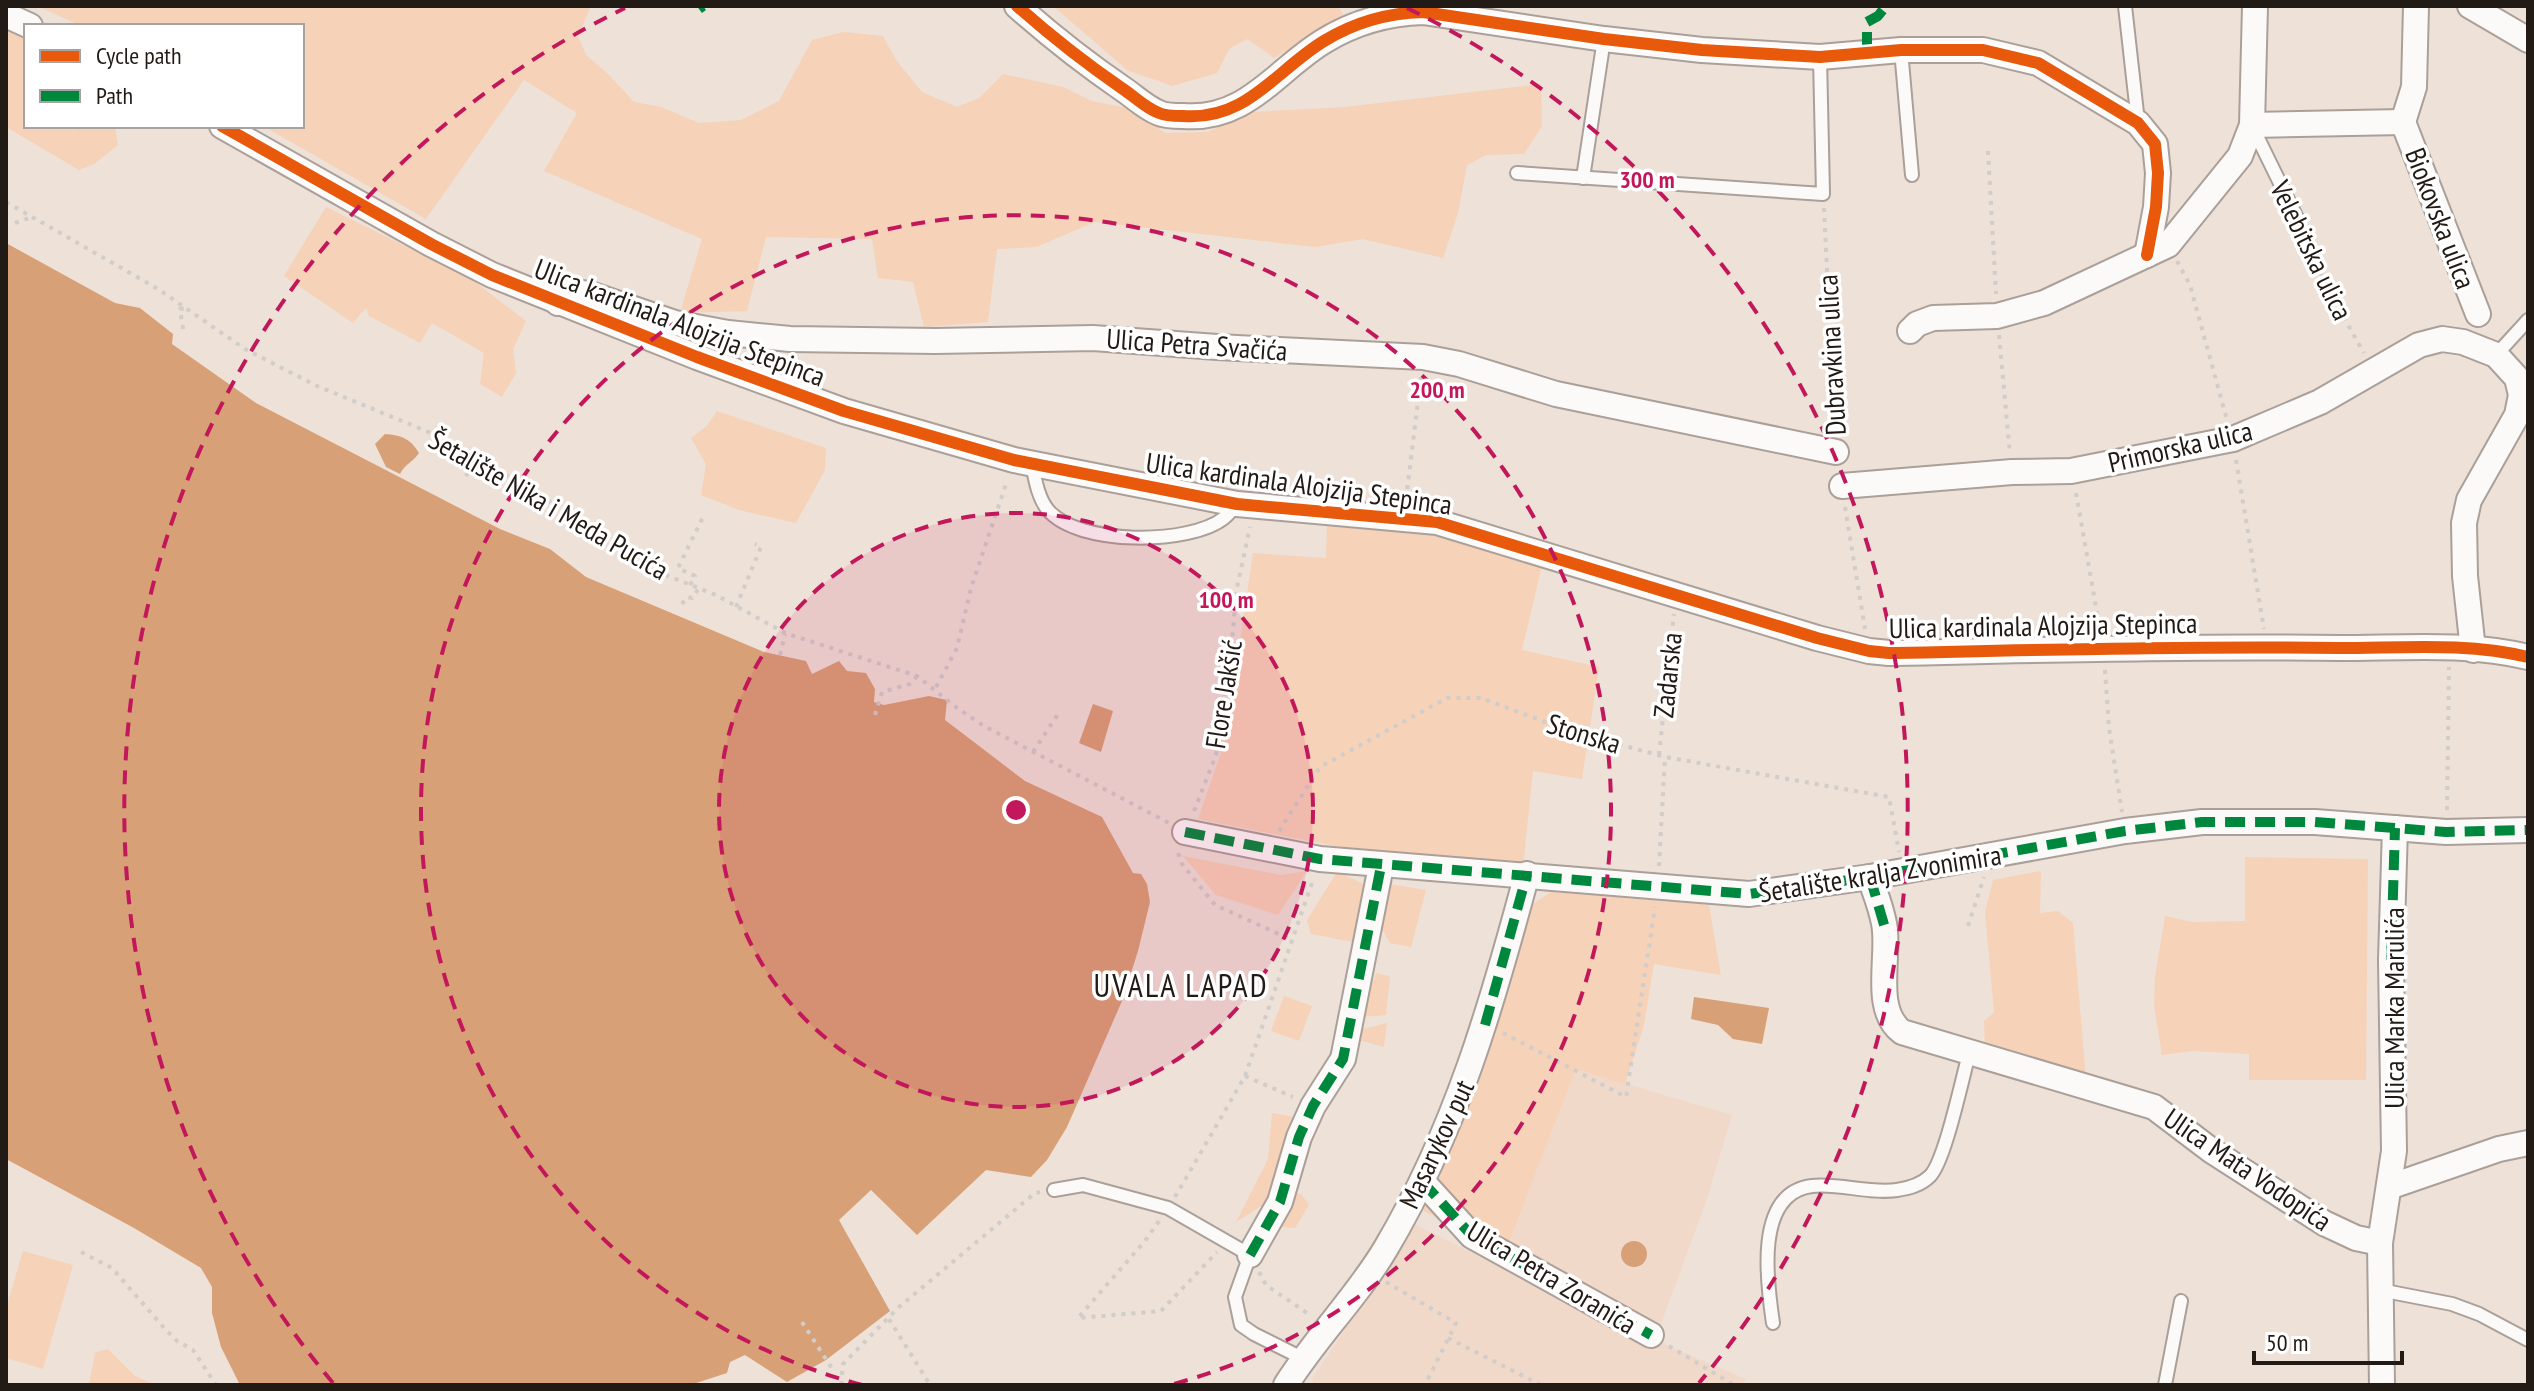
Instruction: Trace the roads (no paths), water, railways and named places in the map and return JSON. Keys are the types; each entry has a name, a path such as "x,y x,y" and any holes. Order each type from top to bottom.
{"street":[{"path":"1017,6 1072,54 1161,114 1196,117 1235,109 1323,42 1346,30 1379,16 1423,12 1702,50 1820,57 1901,50 1983,50 2038,63 2138,123 2155,144 2158,173 2156,207 2147,255"},
{"path":"1910,331 1917,324 1933,318 1997,316 2044,303 2168,245 2240,156 2252,125 2255,6"},
{"name":"Biokovska ulica","path":"2416,6 2414,87 2403,122 2478,314"},
{"path":"2470,6 2528,40"},
{"path":"6,15 26,24"},
{"name":"Biokovska ulica","path":"2252,125 2403,122"},
{"name":"Ulica kardinala Alojzija Stepinca","path":"226,128 431,244 492,275 558,303 844,411 1023,462 1246,505 1437,522 1675,596 1869,651 2008,652 2133,647 2461,649"},
{"name":"Ulica Petra Svačića","path":"558,303 562,296 572,292 590,294 675,323 728,333 790,339 935,341 1093,338 1423,357 1459,364 1556,394 1836,452"},
{"name":"Primorska ulica","path":"1842,486 2012,472 2071,471 2233,439 2320,402 2419,345 2442,339 2463,342 2496,355"},
{"path":"2496,355 2517,378 2524,398 2469,500 2464,523 2461,649 2510,652 2528,657"},
{"name":"Šetalište kralja Zvonimira","path":"1185,832 1267,850 1381,866 1527,874 1749,894 1870,877 2125,831 2202,822 2315,822 2446,832 2528,830"},
{"name":"Ulica Marka Marulića","path":"2380,1243 2394,1151 2391,960 2395,828"},
{"path":"1250,1255 1280,1202 1299,1137 1313,1106 1343,1059 1381,866"},
{"name":"Masarykov put","path":"1286,1385 1302,1358 1370,1273 1422,1181 1452,1117 1485,1025 1527,874"},
{"name":"Ulica Mata Vodopića","path":"1870,877 1885,928 1886,1009 1893,1025 1919,1039 2154,1107 2212,1151 2324,1223 2356,1238 2380,1243"},
{"path":"2389,1187 2499,1149 2528,1143"},
{"name":"Ulica Petra Zoranića","path":"1422,1181 1472,1236 1651,1335"},
{"path":"2380,1243 2382,1385"}],"lane":[{"path":"2125,6 2138,123"},
{"path":"1583,178 1604,39"},
{"path":"1901,50 1912,175"},
{"path":"1517,173 1823,194 1820,57"},
{"name":"Velebitska ulica","path":"2252,125 2299,222"},
{"path":"2496,355 2528,320"},
{"path":"1023,462 1047,509 1059,520 1115,538 1150,539 1205,527 1246,505"},
{"path":"1773,1323 1767,1284 1771,1223 1778,1204 1792,1192 1811,1186 1887,1191 1921,1184 1938,1165 1969,1054"},
{"path":"1054,1190 1083,1185 1168,1208 1250,1255 1235,1297 1241,1325 1302,1358"},
{"path":"2380,1290 2452,1304 2479,1314 2528,1340"},
{"path":"2165,1385 2181,1301"}],"district":[{"name":"UVALA LAPAD","path":"1181,985"}]}
